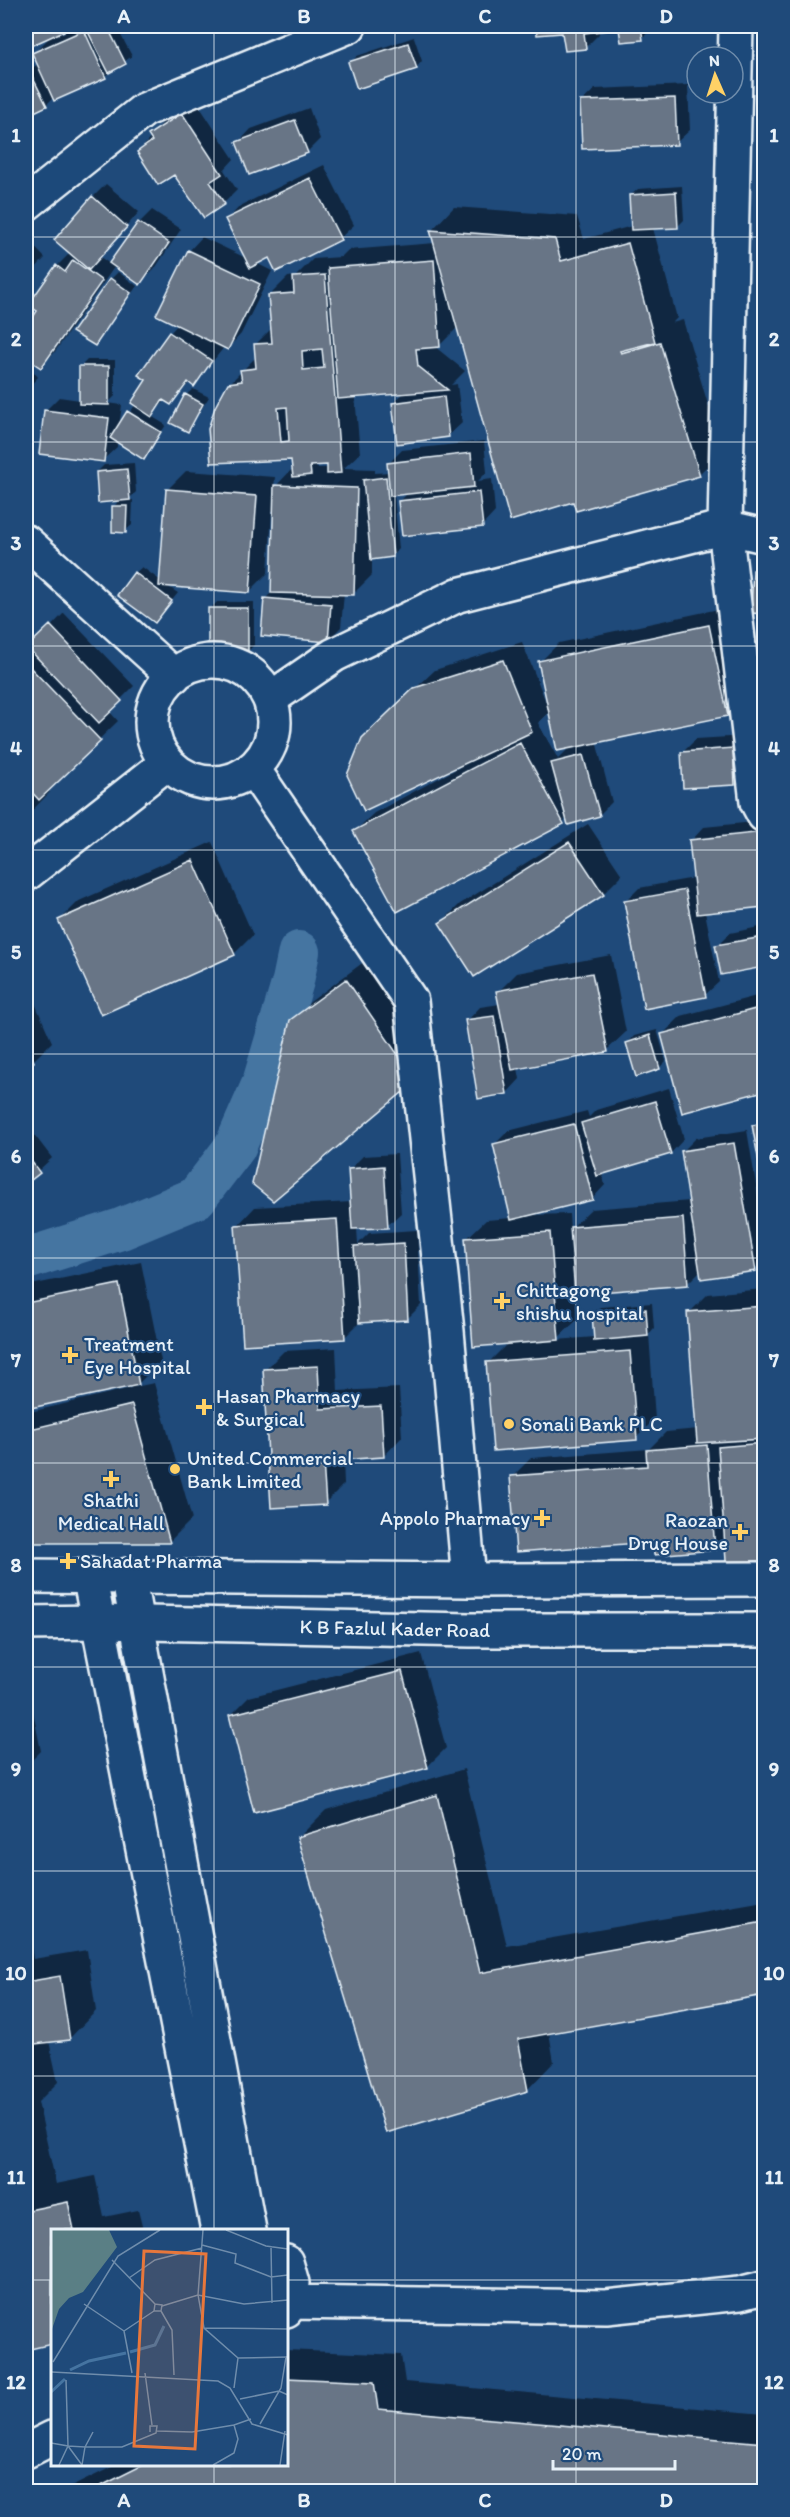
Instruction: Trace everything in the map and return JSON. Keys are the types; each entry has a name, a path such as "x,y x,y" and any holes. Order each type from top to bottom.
{"street":[{"path":"26,204 144,110 349,26"},
{"path":"736,26 725,527 757,802 765,815"},
{"path":"270,699 334,655 458,594 725,527 765,536"},
{"path":"26,542 174,676"},
{"path":"209,662 228,663 246,670 260,683 270,699 274,718 273,737 266,754 253,769 237,778 219,783 199,782 182,775 167,762 157,746 152,728 154,708 161,691 174,676 190,666 209,662"},
{"path":"26,874 167,762"},
{"path":"253,769 411,1001 447,1331 469,1580"},
{"path":"89,1575 218,2229"},
{"path":"128,1575 249,2229"},
{"path":"26,1576 128,1575 469,1580 765,1579"},
{"name":"K B Fazlul Kader Road","path":"26,1623 100,1622 470,1630 765,1630"},
{"path":"288,2269 292,2283 288,2306 606,2307 740,2293 765,2287"},
{"path":"26,2451 51,2438"}],"building":[{"path":"26,26 75,26 26,48"},
{"path":"85,26 107,26 126,64 109,73"},
{"path":"536,26 641,26 643,40 621,42 619,29 584,33 586,49 565,51 562,33 537,35"},
{"path":"84,30 106,78 54,101 32,53"},
{"path":"408,43 417,69 357,89 348,62"},
{"path":"31,74 47,106 26,116 26,77"},
{"path":"675,98 677,145 582,149 580,101"},
{"path":"182,113 222,174 210,182 225,204 204,218 174,175 158,185 137,152 152,141 148,135"},
{"path":"295,120 308,153 249,175 236,142"},
{"path":"310,178 341,240 276,272 269,258 250,268 225,219"},
{"path":"676,192 678,228 631,230 629,195"},
{"path":"92,196 127,227 89,270 54,240"},
{"path":"138,222 169,243 140,285 109,263"},
{"path":"430,230 555,239 561,261 628,243 655,342 620,351 621,353 660,342 700,476 576,511 573,502 510,521"},
{"path":"188,250 260,284 228,350 156,315"},
{"path":"73,260 102,281 41,368 26,358 26,328 37,311 28,305 56,265 65,272"},
{"path":"434,260 440,347 416,349 418,366 448,390 338,399 328,268"},
{"path":"325,275 341,473 327,474 327,465 310,466 311,475 293,477 291,460 211,463 208,429 215,407 228,383 242,381 240,370 256,368 254,344 272,343 268,295 294,293 293,277","holes":["322,349 324,368 303,370 302,351","287,407 289,441 281,442 278,408"]},
{"path":"110,278 131,293 95,346 72,332"},
{"path":"169,332 212,361 194,387 188,382 171,405 163,400 152,417 131,403 146,380 138,375"},
{"path":"79,366 109,366 109,405 79,404"},
{"path":"185,394 203,404 188,432 170,423"},
{"path":"444,396 449,437 397,444 392,403"},
{"path":"44,410 109,418 104,462 39,454"},
{"path":"127,411 161,432 144,460 110,438"},
{"path":"471,453 474,487 390,496 387,463"},
{"path":"127,469 130,500 98,503 96,472"},
{"path":"386,477 393,557 371,560 363,480"},
{"path":"274,485 357,488 354,595 271,593"},
{"path":"166,489 257,496 250,593 159,586"},
{"path":"479,492 483,527 402,536 398,501"},
{"path":"112,506 127,506 126,533 112,532"},
{"path":"753,570 764,571 764,614 751,613"},
{"path":"134,572 172,601 155,623 117,595"},
{"path":"264,598 331,604 328,642 261,636"},
{"path":"208,608 248,608 248,653 208,653"},
{"path":"50,625 122,701 99,723 27,647"},
{"path":"709,625 728,716 557,751 538,661"},
{"path":"752,643 764,643 764,762"},
{"path":"503,660 532,732 364,811 347,775 362,738 414,688"},
{"path":"26,663 101,741 39,800 26,786"},
{"path":"520,743 564,824 397,912 353,831"},
{"path":"733,748 735,785 683,788 681,752"},
{"path":"583,755 600,816 568,825 551,763"},
{"path":"764,832 764,907 697,914 689,840"},
{"path":"569,842 604,895 474,977 439,923"},
{"path":"193,860 235,955 101,1015 58,920"},
{"path":"685,890 706,997 644,1009 624,901"},
{"path":"764,937 764,967 721,975 715,945"},
{"path":"592,973 608,1052 512,1070 496,991"},
{"path":"346,979 416,1081 273,1201 252,1184 290,1020"},
{"path":"759,1008 764,1030 764,1091 682,1113 661,1034"},
{"path":"494,1016 507,1094 478,1099 465,1020"},
{"path":"650,1035 660,1069 636,1077 626,1043"},
{"path":"26,1043 34,1062 26,1066"},
{"path":"655,1101 671,1154 597,1176 581,1123"},
{"path":"764,1123 764,1189 752,1125"},
{"path":"574,1124 593,1200 511,1220 493,1144"},
{"path":"734,1143 756,1271 701,1279 681,1151"},
{"path":"26,1154 40,1173 26,1184"},
{"path":"384,1166 388,1228 352,1229 348,1169"},
{"path":"683,1218 688,1285 575,1294 570,1227"},
{"path":"337,1219 345,1339 243,1345 235,1225"},
{"path":"550,1232 559,1340 473,1347 465,1238"},
{"path":"404,1243 408,1320 359,1323 354,1246"},
{"path":"119,1284 139,1385 26,1409 26,1303"},
{"path":"764,1306 764,1439 697,1443 687,1312"},
{"path":"646,1309 648,1336 594,1341 592,1313"},
{"path":"630,1351 637,1440 493,1451 486,1362"},
{"path":"318,1366 320,1409 381,1406 384,1457 323,1461 326,1505 271,1508 263,1369"},
{"path":"132,1405 170,1543 26,1543 26,1430"},
{"path":"764,1443 764,1572 727,1575 718,1447"},
{"path":"707,1445 715,1550 654,1555 653,1542 516,1552 510,1476 647,1466 646,1450"},
{"path":"402,1671 428,1768 254,1813 229,1715"},
{"path":"437,1795 480,1973 764,1922 764,1995 518,2039 528,2091 386,2133 297,1837"},
{"path":"60,1976 70,2040 26,2045 26,1982"},
{"path":"26,2195 29,2210 68,2202 74,2229 51,2229 51,2344 26,2350"},
{"path":"288,2378 374,2382 378,2409 764,2443 764,2492 89,2492 141,2466 288,2466"}],"waterway":[{"path":"26,1259 121,1229 196,1198 235,1147 263,1083 293,981 299,952"}],"place":[{"name":"Chittagong shishu hospital","path":"502,1301"},
{"name":"Treatment Eye Hospital","path":"70,1355"},
{"name":"Hasan Pharmacy & Surgical","path":"204,1407"},
{"name":"Sonali Bank PLC","path":"509,1424"},
{"name":"United Commercial Bank Limited","path":"175,1469"},
{"name":"Shathi Medical Hall","path":"111,1479"},
{"name":"Appolo Pharmacy","path":"542,1518"},
{"name":"Raozan Drug House","path":"740,1532"},
{"name":"Sahadat Pharma","path":"68,1561"}]}
